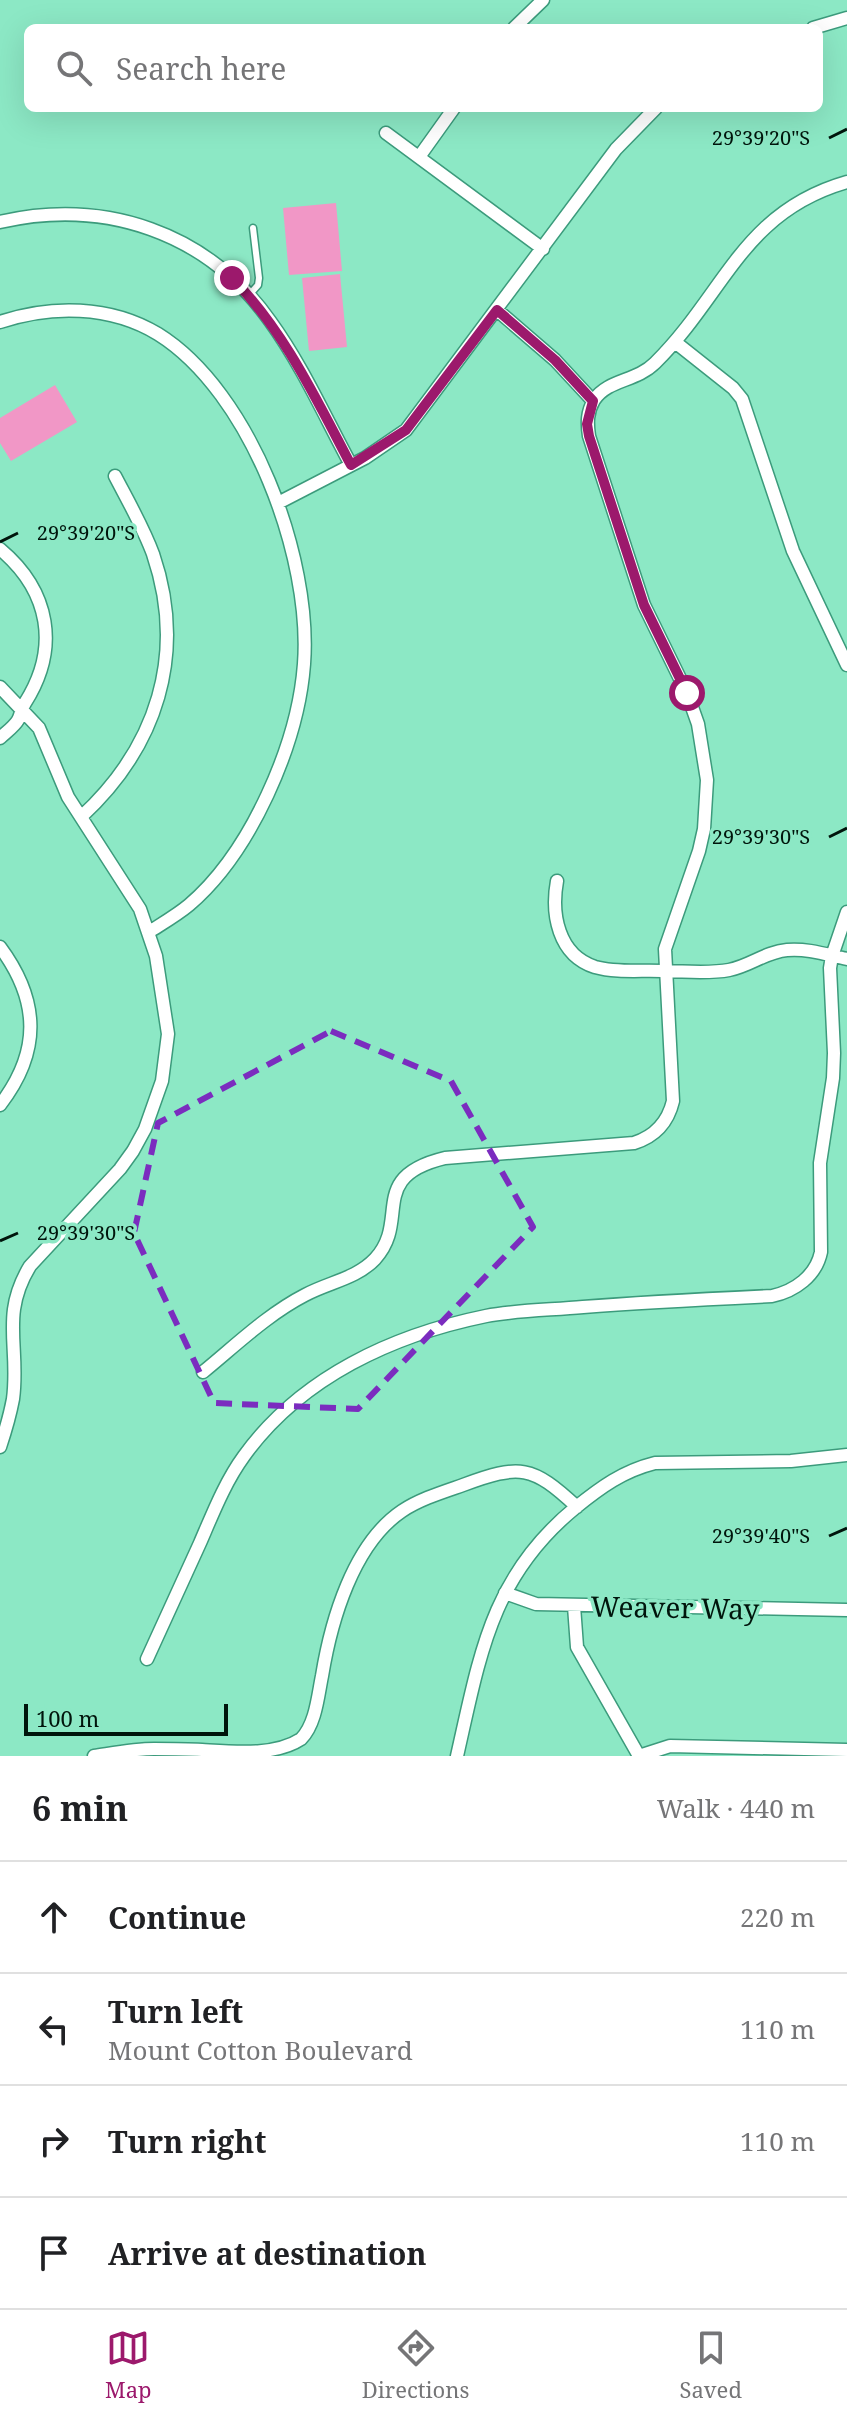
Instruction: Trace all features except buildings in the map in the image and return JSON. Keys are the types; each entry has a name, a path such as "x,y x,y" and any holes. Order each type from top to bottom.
{"street":[{"path":"518,24 543,0"},
{"path":"823,25 847,18"},
{"path":"419,157 451,112"},
{"path":"278,503 351,465 406,430 616,149 652,112"},
{"path":"386,133 543,249"},
{"path":"203,1372 263,1323 305,1295 352,1277 378,1256 387,1241 397,1190 401,1182 419,1167 445,1158 634,1143 654,1133 667,1119 673,1101 665,949 699,851 704,829 707,780 698,724 687,693 644,605 587,424 593,401 614,383 640,375 675,342 759,232 803,199 847,182"},
{"path":"0,222 74,216 114,219 151,227 208,258 249,295 284,341 351,465"},
{"path":"0,322 46,310 74,310 136,324 158,335 198,366 259,458 278,503 301,587 305,624 304,664 297,716 270,792 241,841 209,885 190,904 149,932"},
{"path":"497,310 555,360 593,401"},
{"path":"675,342 742,399 793,551 847,665"},
{"path":"81,817 101,799 133,757 156,706 166,655 164,601 153,555 115,476"},
{"path":"0,549 24,572 35,590 46,631 46,653 41,674 17,721 0,738"},
{"path":"0,687 39,728 68,797 140,909 149,932 164,997 168,1034 162,1081 145,1129 120,1169 30,1266 20,1281 10,1322 13,1397 0,1447"},
{"path":"557,881 554,913 564,942 572,953 603,969 728,970 758,957 790,950 847,959"},
{"path":"147,1659 214,1511 244,1457 287,1409 325,1377 363,1357 428,1332 487,1316 687,1298 772,1296 783,1294 806,1280 819,1261 822,1240 820,1163 834,1066 832,956 847,912"},
{"path":"0,947 23,983 29,1002 31,1032 26,1060 15,1086 0,1105"},
{"path":"457,1756 481,1649 518,1568 577,1507 617,1476 655,1463 791,1461 847,1455"},
{"path":"94,1756 149,1749 265,1754 291,1746 303,1738 310,1725 330,1630 347,1587 379,1532 402,1511 498,1473 520,1471 539,1476 577,1507"},
{"name":"Weaver Way","path":"505,1593 536,1604 574,1606 847,1610"},
{"path":"574,1606 577,1647 639,1756 670,1746 847,1750"}],"lane":[{"path":"249,295 258,285 259,278 253,228"}],"highlighted area":[{"path":"331,1031 451,1081 533,1227 358,1409 214,1403 134,1233 158,1123"}],"shaded area":[{"path":"336,203 342,271 289,275 283,208"},
{"path":"340,274 347,347 309,351 302,278"},
{"path":"55,385 77,422 11,461 0,443 0,418"}],"route":[{"path":"232,278 254,299 284,341 351,465 406,430 497,310 555,360 593,401 587,424 589,436 644,605 687,693"}]}
